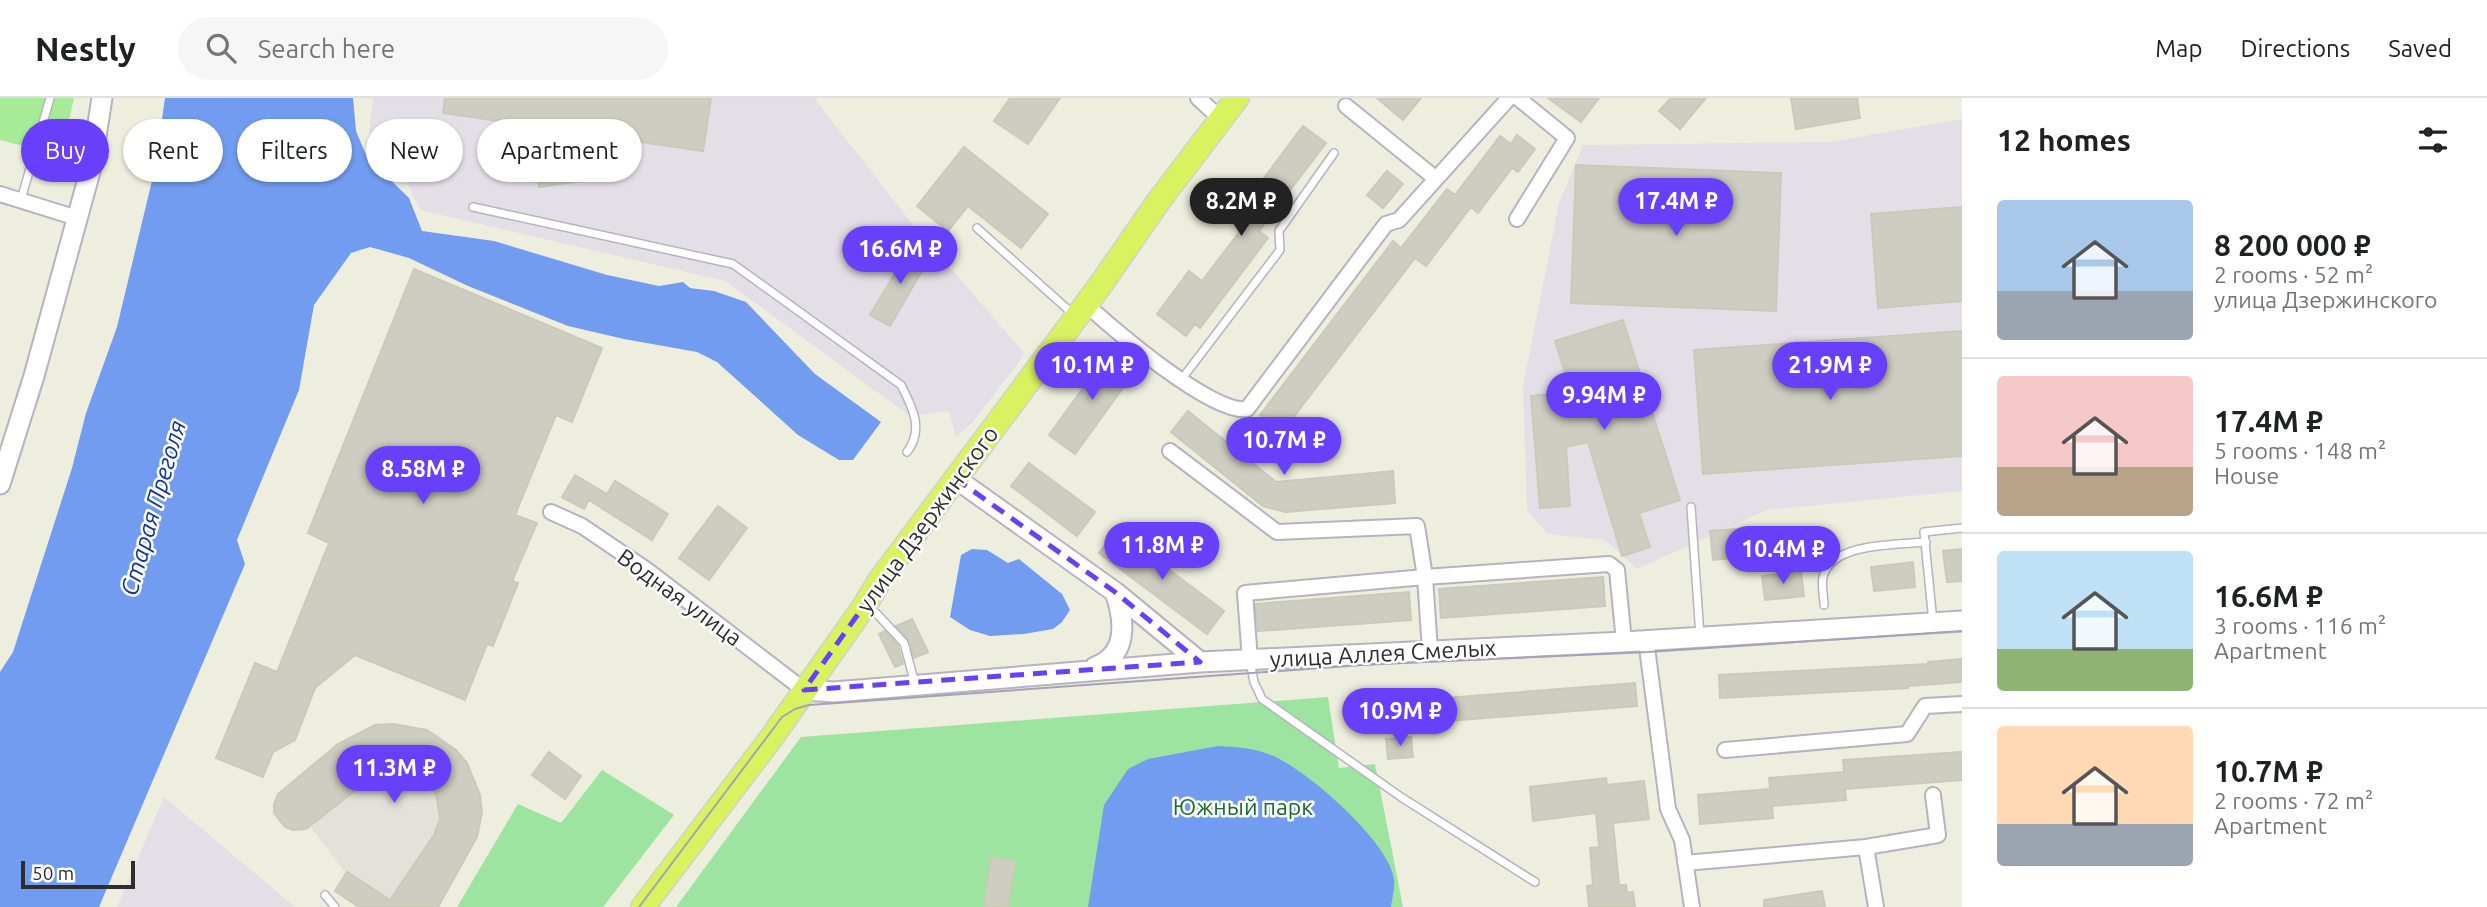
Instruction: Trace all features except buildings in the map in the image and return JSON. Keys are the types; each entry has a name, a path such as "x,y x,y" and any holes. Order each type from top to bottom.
{"main road":[{"path":"0,484 34,376 91,168 102,98"},
{"name":"улица Дзержинского","path":"643,907 772,737 880,580 1237,98"},
{"path":"955,478 1115,592 1200,662"},
{"path":"1096,670 1095,667 1110,659 1120,640 1122,617 1115,592"},
{"name":"улица Аллея Смелых","path":"804,690 834,692 1200,662 1624,642 1962,621"}],"street":[{"path":"1198,98 1221,118"},
{"path":"1080,310 1100,318 1180,380 1227,407 1247,409 1386,224 1399,220 1509,98"},
{"path":"1517,219 1567,138 1518,98"},
{"path":"1346,106 1435,178"},
{"path":"0,194 77,218"},
{"path":"1170,451 1278,532 1417,526 1425,577 1430,651"},
{"name":"Водная улица","path":"551,512 582,526 647,570 804,690"},
{"path":"1250,660 1245,593 1609,564 1616,570 1624,642"},
{"path":"1646,640 1668,809 1682,840 1692,907"},
{"path":"1725,750 1908,734 1925,706 1962,704"},
{"path":"1685,863 1866,847 1938,835 1933,795"},
{"path":"1866,847 1876,907"}],"lane":[{"path":"21,201 50,98"},
{"path":"1180,380 1280,250 1279,231 1334,153"},
{"path":"473,207 733,264 901,385 911,404 916,423 915,442 907,452"},
{"path":"977,228 1065,304 1080,310"},
{"path":"1691,507 1700,636"},
{"path":"1933,623 1924,532 1962,528"},
{"path":"1824,605 1823,577 1834,559 1856,549 1926,542"},
{"path":"865,605 904,643 915,685"},
{"path":"1250,660 1254,682 1262,699 1401,797 1535,882"},
{"path":"326,895 335,907"}],"highlighted area":[{"path":"955,478 1115,592 1200,662 804,690"}],"shaded area":[{"path":"373,98 814,98 910,221 1025,354 973,422 956,437 949,411 910,416 725,281 420,210 406,182 463,182 463,119 371,119"},
{"path":"1962,119 1962,491 1767,510 1637,569 1605,540 1547,534 1527,510 1523,386 1559,203 1583,145 1830,142"},
{"path":"393,769 419,775 436,793 440,810 434,835 390,900 348,872 346,874 310,826 376,774"},
{"path":"164,797 295,907 117,907"}],"green space":[{"path":"0,98 74,98 69,119 21,119 21,146 0,140"},
{"name":"Южный парк","path":"1328,697 1339,768 1375,764 1403,907 676,907 801,737"},
{"path":"602,770 674,815 603,907 457,907 518,804 561,823"}],"water":[{"name":"Старая Преголя","path":"165,98 353,98 356,131 366,155 366,182 393,182 409,198 422,231 494,241 607,275 659,286 683,282 690,288 714,291 746,302 815,374 881,422 853,460 839,460 798,435 717,362 697,352 568,326 468,286 409,258 370,247 351,253 314,305 299,390 237,540 245,564 99,907 0,907 0,672 13,652 72,468 86,413 117,327 152,182 223,182 223,119 162,119"},
{"path":"972,549 987,550 1008,563 1019,559 1062,594 1070,610 1062,622 1053,629 990,636 970,630 950,617 961,555"},
{"path":"1218,746 1252,749 1271,755 1304,775 1344,808 1378,847 1389,865 1394,880 1391,907 1088,907 1104,805 1128,769 1148,759"}],"tram line":[{"path":"639,907 782,717 809,705 1376,664 1648,652 1962,631"}]}
